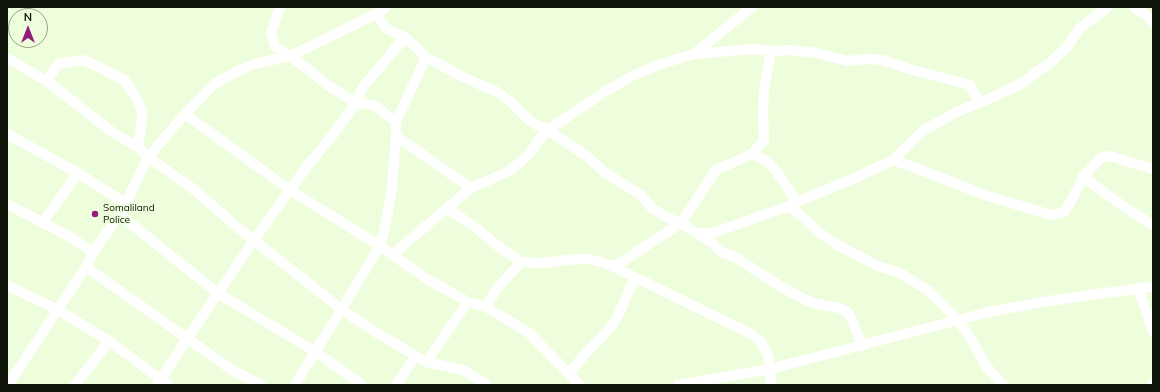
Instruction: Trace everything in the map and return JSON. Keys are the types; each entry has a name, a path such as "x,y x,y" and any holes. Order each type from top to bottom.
{"street":[{"path":"280,7 271,33 275,46 328,85 356,103 374,105 396,122"},
{"path":"8,385 86,267 92,252 120,215 148,156 212,86 228,76 254,64 290,56 376,14 386,7"},
{"path":"694,54 752,7"},
{"path":"696,233 713,233 793,204 853,179 893,160 924,130 957,112 1016,86 1049,64 1067,47 1080,28 1108,7"},
{"path":"1134,7 1153,22"},
{"path":"376,14 388,29 405,37 426,57 497,92 512,103 528,119 548,130 585,155 608,174 640,194 653,208 668,218 681,223 712,243 723,253 733,256 804,300 844,310 849,314 862,346"},
{"path":"7,285 58,310 110,341 162,383 187,339 219,294 254,240 308,165 332,136 356,103 363,87 405,37"},
{"path":"392,255 471,188 507,172 518,164 530,153 548,130 606,90 632,76 664,63 694,54 754,49 770,51 790,50 818,53 848,61 867,59 883,60 909,70 970,85 979,103"},
{"path":"614,266 681,223 716,170 752,154 764,140 764,89 770,51"},
{"path":"295,385 380,246 389,208 396,122 426,57"},
{"path":"7,58 47,81 112,132 138,147 192,188 236,226 341,309 377,333 426,362 463,370 487,385"},
{"path":"47,81 58,64 83,60 125,81 136,97 142,112 138,147"},
{"path":"185,114 290,190 380,246 427,279 468,302 486,307 529,333 580,385"},
{"path":"7,134 78,173 125,203"},
{"path":"396,136 471,188"},
{"path":"752,154 767,161 777,172 793,204 802,216 836,245 878,266 900,273 928,290 958,320 971,339 986,366 1004,385"},
{"path":"893,160 985,195 1051,215 1064,212 1073,198 1083,177 1100,159 1106,156 1113,156 1153,169"},
{"path":"42,223 78,173"},
{"path":"1083,177 1126,208 1153,225"},
{"path":"7,204 65,234 92,252"},
{"path":"446,208 475,227 521,262 543,263 576,258 589,259 614,266 751,334 764,345 769,360 771,385"},
{"path":"120,215 219,294 316,352 362,385"},
{"path":"486,307 496,290 521,262"},
{"path":"86,267 232,370 261,385"},
{"path":"570,374 585,354 611,327 617,318 635,277"},
{"path":"678,385 770,369 989,312 1037,303 1153,287"},
{"path":"1138,288 1153,331"},
{"path":"426,362 468,302"},
{"path":"75,385 110,341"},
{"path":"396,385 416,356"}],"place":[{"name":"Somaliland Police","path":"95,214"}]}
